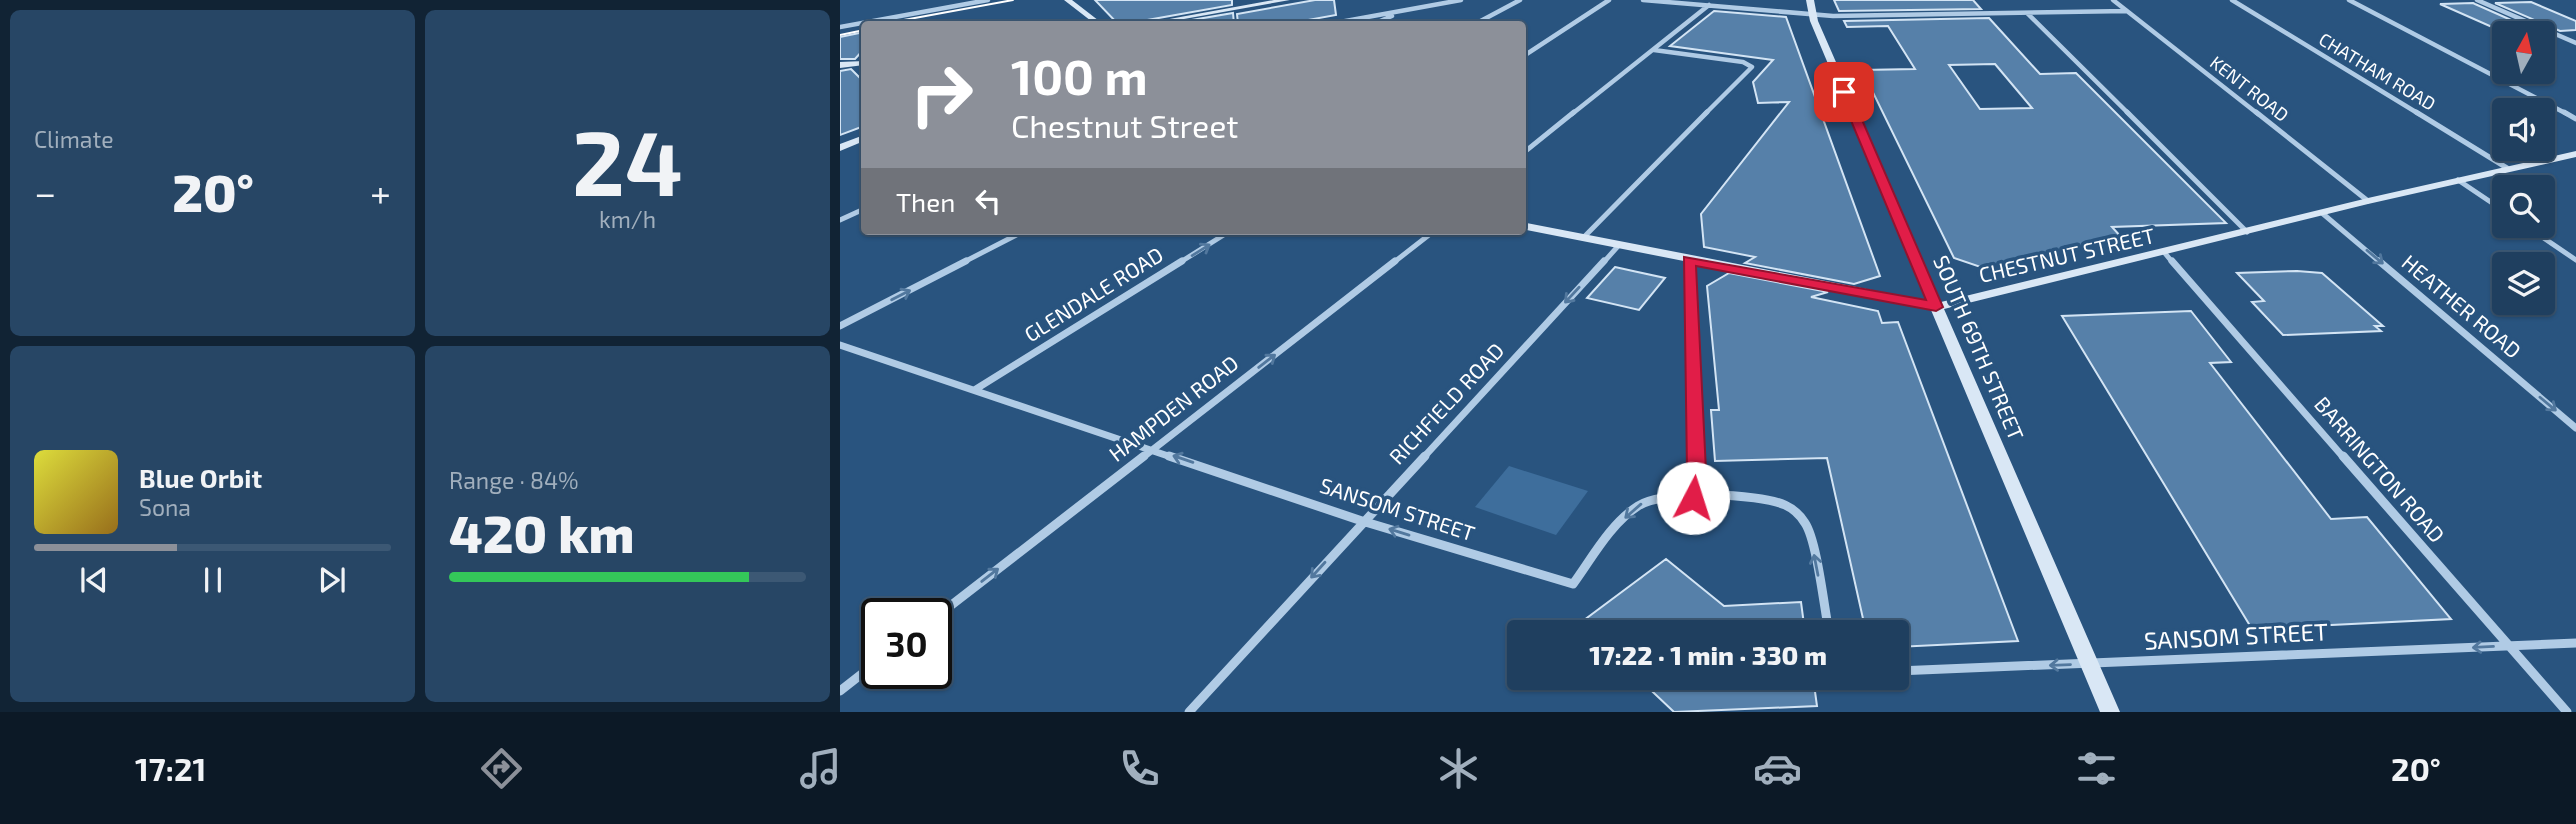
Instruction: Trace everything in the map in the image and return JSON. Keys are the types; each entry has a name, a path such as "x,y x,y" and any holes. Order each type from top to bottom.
{"main road":[{"path":"1068,0 1095,21"},
{"path":"1164,21 1286,0"},
{"name":"SOUTH 69TH STREET","path":"1810,0 1813,13 1936,307 2110,712"},
{"path":"840,65 861,62"},
{"path":"840,148 861,139"},
{"name":"CHESTNUT STREET","path":"1526,226 1936,307 2368,201 2576,154"}],"street":[{"path":"873,21 988,0"},
{"path":"1345,21 1461,0"},
{"path":"1481,21 1520,0"},
{"path":"1526,54 1609,0"},
{"path":"1643,0 1813,13 2127,11"},
{"name":"KENT ROAD","path":"2113,0 2368,201"},
{"name":"CHATHAM ROAD","path":"2232,0 2507,168"},
{"path":"2349,0 2576,119"},
{"path":"2477,0 2576,43"},
{"path":"1526,151 1710,5"},
{"path":"1379,21 1402,10"},
{"path":"2026,13 2247,232"},
{"path":"840,27 861,23"},
{"path":"1583,238 1719,101 1751,65 1654,50"},
{"path":"2458,180 2492,203"},
{"path":"840,220 861,210"},
{"name":"HEATHER ROAD","path":"2322,213 2576,428"},
{"path":"840,326 1016,235"},
{"name":"GLENDALE ROAD","path":"976,389 1224,235"},
{"name":"HAMPDEN ROAD","path":"952,605 1429,235"},
{"path":"2544,238 2576,260"},
{"name":"RICHFIELD ROAD","path":"1189,712 1362,521 1619,246"},
{"name":"BARRINGTON ROAD","path":"2164,252 2567,712"},
{"path":"1689,260 1696,471 1693,498"},
{"name":"SANSOM STREET","path":"840,345 1362,521 1573,584 1627,515 1642,503 1693,498 1764,500 1782,505 1803,517 1809,528 1827,620"},
{"name":"SANSOM STREET","path":"1909,671 2576,643"},
{"path":"840,691 861,675"}],"shaded area":[{"path":"1509,466 1588,491 1556,535 1475,507"}],"building":[{"path":"1095,0 1232,0 1232,5 1142,21 1115,21"},
{"path":"1315,0 1334,0 1336,15 1303,21 1238,21 1237,14"},
{"path":"1834,0 1973,0 1981,9 1839,11"},
{"path":"2531,2 2576,21 2576,30 2560,31 2555,29 2555,21 2537,21 2495,3"},
{"path":"2473,3 2514,21 2492,21 2492,27 2440,4"},
{"path":"1714,11 1786,17 1880,276 1854,284 1745,263 1755,257 1704,247 1701,214 1789,102 1758,103 1753,82 1773,60 1670,46"},
{"path":"1233,13 1234,21 1186,21"},
{"path":"1989,18 2040,74 2076,73 2226,223 2112,227 2122,238 2024,259 2023,269 2007,276 1954,258 1862,70 1915,69 1888,26 1847,27 1844,21","holes":["1995,64 2032,108 1980,109 1949,65"]},
{"path":"861,33 861,52 855,59 840,59 840,37"},
{"path":"851,69 861,79 861,127 840,135 840,71"},
{"path":"1615,267 1665,278 1639,310 1587,298"},
{"path":"1729,273 1828,292 1811,297 1878,311 1882,323 1898,322 2018,641 1909,646 1909,620 1863,620 1827,458 1715,461 1711,410 1719,410 1707,286"},
{"path":"2237,273 2322,273 2383,326 2375,326 2381,331 2283,335 2252,302 2264,301"},
{"path":"2191,311 2231,362 2210,363 2331,519 2367,517 2451,619 2252,629 2062,316"},
{"path":"1666,559 1724,606 1801,602 1803,620 1584,620"},
{"path":"1651,690 1815,690 1817,706 1674,712"}],"tram line":[{"path":"898,21 1013,0"},
{"path":"840,35 861,31"}],"route":[{"path":"1693,498 1696,471 1689,260 1936,307 1844,92"}]}
